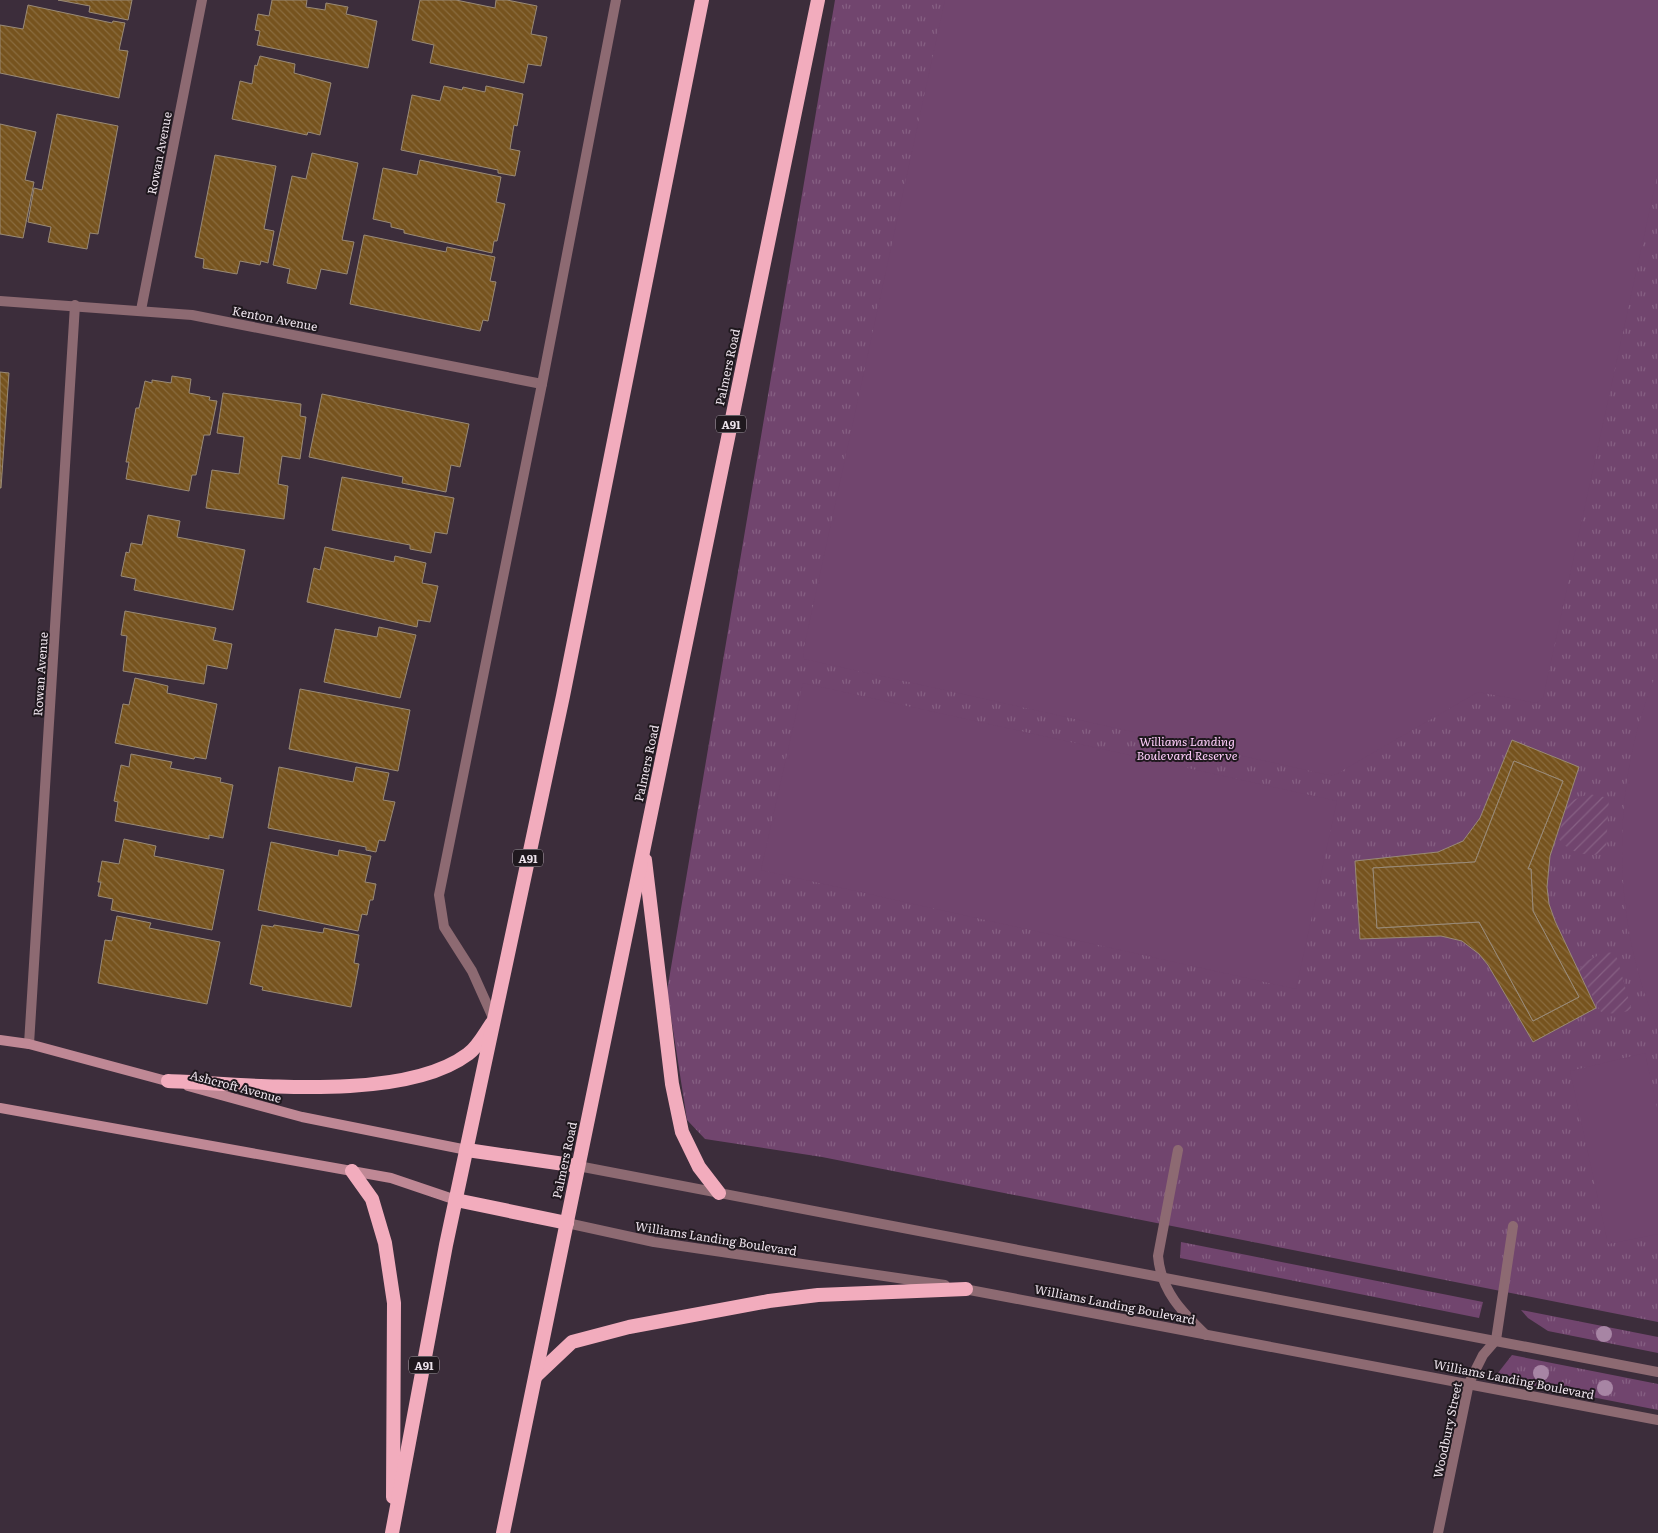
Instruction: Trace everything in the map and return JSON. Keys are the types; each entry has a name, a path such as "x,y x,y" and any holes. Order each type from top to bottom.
{"highway":[{"name":"A91","path":"392,1532 466,1150 563,696 702,0"},
{"name":"Palmers Road","path":"503,1533 818,0"},
{"path":"644,847 671,1074 682,1132 699,1167 719,1193"},
{"path":"168,1081 343,1088 378,1084 430,1072 455,1062 470,1053 494,1020"},
{"path":"466,1150 578,1166"},
{"path":"352,1171 372,1199 385,1243 394,1303 392,1532"},
{"path":"456,1200 567,1222"},
{"path":"536,1376 572,1342 629,1327 769,1301 818,1294 966,1288"}],"main road":[{"name":"Ashcroft Avenue","path":"0,1040 29,1044 302,1117 466,1150"},
{"path":"0,1108 391,1178 456,1200"}],"street":[{"name":"Rowan Avenue","path":"142,310 202,0"},
{"path":"494,1020 472,971 444,927 439,895 542,384 616,0"},
{"name":"Kenton Avenue","path":"0,301 192,315 542,384"},
{"name":"Rowan Avenue","path":"29,1044 75,305"},
{"path":"1178,1150 1158,1256 1166,1289 1177,1306 1206,1335"},
{"path":"578,1166 1658,1372"},
{"name":"Williams Landing Boulevard","path":"567,1222 654,1242 966,1288 1658,1420"},
{"path":"1496,1340 1513,1226"},
{"name":"Woodbury Street","path":"1438,1533 1468,1383 1483,1355 1496,1340"}],"green space":[{"name":"Williams Landing Boulevard Reserve","path":"835,0 1658,0 1658,1322 822,1157 705,1139 687,1120 667,991"},
{"path":"945,0 1658,0 1658,172 1543,698 1536,703 1478,692 1333,776 804,659 803,652"},
{"path":"1658,670 1658,1029 1642,986 1631,942 1624,896 1622,849 1624,803 1631,757 1642,713"},
{"path":"803,683 1337,801 1296,989 761,870"},
{"path":"1589,794 1609,798 1606,849 1602,854 1596,855 1583,854 1572,850 1558,838 1568,802"},
{"path":"1606,952 1613,953 1617,958 1631,1008 1628,1011 1616,1014 1601,1012 1579,971 1584,962"},
{"path":"1645,1053 1658,1112 1658,1234 1608,1244 1570,1071"},
{"path":"1181,1242 1483,1302 1479,1318 1180,1258"},
{"path":"1521,1310 1658,1337 1658,1353 1548,1331 1528,1318"},
{"path":"1512,1355 1658,1384 1658,1410 1494,1378"}],"building":[{"path":"58,0 132,0 128,20 89,12 90,6"},
{"path":"272,0 307,0 306,7 325,10 326,3 348,7 346,14 377,21 368,68 257,45 260,31 255,30 258,14 269,16"},
{"path":"420,0 456,0 495,8 496,0 507,0 537,6 531,34 547,37 541,66 528,64 524,83 430,63 434,45 412,40"},
{"path":"28,5 112,23 113,21 125,23 119,50 128,51 119,98 0,73 0,25 23,29"},
{"path":"260,56 295,64 294,73 331,83 320,135 308,132 307,135 232,119 240,81 252,84 255,65 257,66"},
{"path":"444,86 462,90 463,87 485,92 486,86 523,94 517,126 514,125 510,149 520,151 515,176 498,173 498,170 401,150 412,95 440,101"},
{"path":"57,114 118,126 98,234 90,233 87,249 48,242 51,227 28,222 34,188 42,190"},
{"path":"0,124 36,132 25,180 34,182 23,238 0,234"},
{"path":"312,153 358,163 342,240 354,242 347,274 321,269 316,289 287,283 290,269 273,265 292,176 306,179"},
{"path":"215,155 276,166 264,229 274,231 268,263 261,261 260,265 240,261 237,274 203,268 204,259 195,257"},
{"path":"420,160 501,177 496,202 505,204 497,241 494,241 492,253 404,233 404,230 391,227 391,223 373,219 383,168 417,175"},
{"path":"364,235 446,252 447,247 495,257 490,281 496,282 488,321 483,320 480,331 350,304"},
{"path":"0,372 9,373 1,488 0,488"},
{"path":"172,376 191,379 189,393 210,397 209,400 217,401 210,435 204,435 196,475 192,475 189,491 126,479 129,462 126,462 136,408 139,408 145,381 152,383 152,380 171,383"},
{"path":"223,393 301,404 300,416 306,417 300,459 282,456 278,484 288,486 284,519 206,508 212,470 239,474 244,437 217,433"},
{"path":"322,394 469,424 460,467 451,465 446,492 402,483 403,477 309,457"},
{"path":"342,477 454,498 447,534 435,532 431,553 410,549 410,545 332,530"},
{"path":"148,515 180,521 177,537 245,550 233,610 134,590 136,579 121,576 126,552 129,553 131,543 142,545"},
{"path":"325,547 394,562 395,556 426,563 422,583 438,586 430,622 418,620 417,627 307,602 314,568 320,570"},
{"path":"125,611 216,628 213,640 232,644 227,669 207,665 204,684 123,671 127,636 121,635"},
{"path":"379,627 416,635 400,698 324,682 335,629 377,637"},
{"path":"135,678 168,686 167,693 217,704 206,759 195,757 194,759 115,743 123,704 129,705"},
{"path":"300,689 410,710 398,771 289,749"},
{"path":"1512,740 1579,767 1550,856 1547,887 1549,904 1555,921 1596,1008 1533,1042 1488,965 1479,954 1462,941 1441,936 1360,939 1355,861 1438,852 1463,841 1480,818","holes":["1514,761 1563,781 1528,869 1531,869 1533,911 1579,997 1533,1021 1479,922 1377,928 1373,868 1475,862"]},
{"path":"131,754 172,762 170,768 221,778 220,782 233,785 223,838 209,835 209,839 115,821 118,802 114,801 121,765 129,767"},
{"path":"1514,761 1563,781 1528,869 1531,869 1533,911 1579,997 1533,1021 1479,922 1377,928 1373,868 1475,862"},
{"path":"279,767 353,782 356,767 389,773 383,800 395,802 385,841 379,840 376,852 366,850 366,847 268,828"},
{"path":"124,839 156,846 154,856 224,870 212,930 111,910 113,899 98,896 101,882 98,882 102,861 119,864"},
{"path":"271,842 338,856 339,850 371,856 365,882 376,884 373,900 370,900 367,915 362,914 358,931 258,910"},
{"path":"117,916 151,923 149,928 220,942 207,1004 98,983 105,940 112,941"},
{"path":"262,925 273,927 274,925 323,933 324,928 359,935 354,963 359,964 351,1007 262,990 263,987 250,984"}]}
